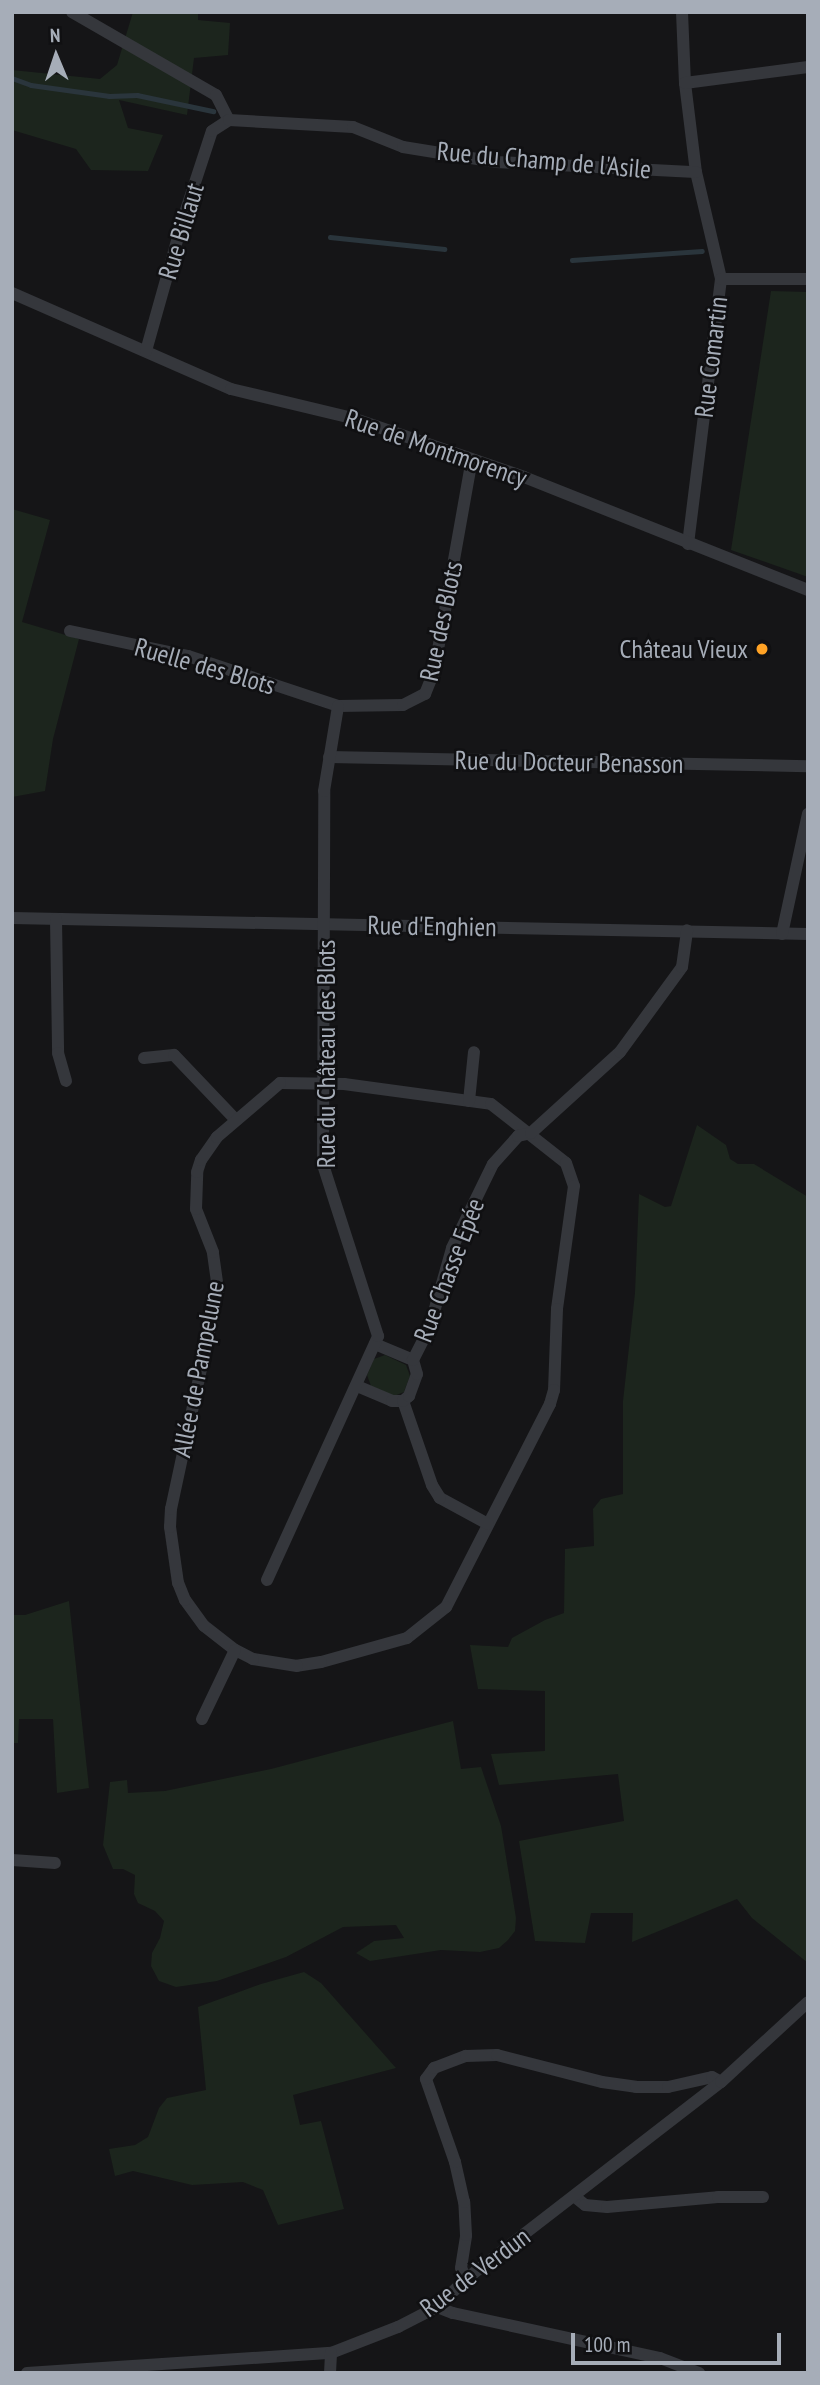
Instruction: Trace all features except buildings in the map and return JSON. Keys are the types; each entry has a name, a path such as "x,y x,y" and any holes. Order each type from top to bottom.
{"street":[{"path":"72,12 216,95 229,120"},
{"name":"Rue Comartin","path":"682,12 685,83 696,172 721,279 688,544"},
{"path":"685,83 808,67"},
{"name":"Rue du Champ de l'Asile","path":"229,120 354,127 403,147 496,162 696,172"},
{"name":"Rue Billaut","path":"146,351 184,216 212,131 229,120"},
{"path":"721,279 808,279"},
{"name":"Rue de Montmorency","path":"12,293 62,317 231,388 352,418 472,459 808,590"},
{"name":"Rue des Blots","path":"338,706 403,705 425,694 434,673 472,459"},
{"name":"Ruelle des Blots","path":"71,631 188,656 338,706"},
{"name":"Rue du Château des Blots","path":"267,1580 378,1336 323,1165 324,791 338,706"},
{"name":"Rue du Docteur Benasson","path":"329,757 808,766"},
{"path":"782,934 808,814"},
{"name":"Rue d'Enghien","path":"12,918 808,934"},
{"path":"56,919 58,1053 66,1081"},
{"name":"Rue Chasse Epée","path":"403,1401 409,1396 417,1374 413,1360 430,1326 452,1248 493,1164 517,1136 531,1133 620,1052 682,967 687,930"},
{"path":"469,1101 474,1052"},
{"path":"144,1058 174,1055 236,1120"},
{"name":"Allée de Pampelune","path":"280,1083 324,1084 491,1104 566,1163 574,1186 557,1309 554,1390 544,1422 446,1607 407,1638 297,1666 272,1664 235,1650 204,1626 186,1600 173,1565 170,1527 171,1509 218,1289 213,1252 196,1209 195,1183 201,1160 217,1137 280,1083"},
{"path":"374,1344 413,1360"},
{"path":"357,1386 392,1401 403,1401 432,1485 440,1498 488,1524"},
{"path":"202,1719 235,1650"},
{"path":"12,1860 55,1863"},
{"name":"Rue de Verdun","path":"27,2373 331,2353 398,2327 437,2307 466,2279 721,2082 808,2001"},
{"path":"466,2279 461,2268 466,2235 464,2202 455,2162 426,2079 434,2068 467,2056 497,2055 602,2082 636,2087 668,2087 712,2077 721,2082"},
{"path":"574,2196 585,2205 607,2207 718,2197 763,2197"},
{"path":"437,2307 453,2313 660,2358 699,2373"},
{"path":"330,2373 331,2353"}],"shaded area":[{"path":"133,12 198,12 198,20 230,23 228,55 194,58 187,115 119,100 128,128 163,135 148,171 91,170 76,149 12,130 12,70 100,79 117,65"},
{"path":"771,291 808,292 808,577 731,550"},
{"path":"12,509 50,520 22,622 79,639 53,739 45,791 12,797"},
{"path":"697,1125 726,1145 730,1159 738,1164 754,1164 808,1197 808,1963 752,1918 737,1899 632,1942 633,1913 591,1913 585,1943 535,1941 519,1841 624,1821 618,1774 499,1785 491,1754 545,1751 545,1691 478,1689 470,1645 508,1647 512,1638 564,1613 565,1549 594,1546 593,1509 601,1499 623,1494 623,1401 635,1293 639,1194 665,1207 671,1206"},
{"path":"385,1355 406,1365 410,1376 404,1392 394,1396 371,1386 367,1375 374,1359"},
{"path":"69,1601 89,1788 57,1793 53,1719 19,1719 18,1743 12,1743 12,1615 25,1615"},
{"path":"453,1721 461,1769 481,1767 501,1826 516,1918 515,1931 499,1948 480,1952 441,1950 370,1961 356,1953 374,1941 404,1938 396,1925 343,1927 286,1957 217,1981 176,1987 159,1981 151,1966 152,1953 160,1938 164,1921 155,1911 138,1903 134,1894 135,1875 123,1869 113,1869 103,1845 110,1782 127,1780 128,1793 165,1791 271,1769"},
{"path":"304,1972 321,1983 396,2068 293,2095 300,2125 321,2121 344,2209 278,2225 263,2190 243,2182 192,2185 133,2171 115,2176 109,2149 135,2145 148,2137 159,2108 167,2098 206,2090 198,2007"}],"waterway":[{"path":"12,78 31,85 109,96 137,95 213,111"},
{"path":"330,237 444,249"},
{"path":"572,260 702,251"}],"place":[{"name":"Château Vieux","path":"762,649"}]}
